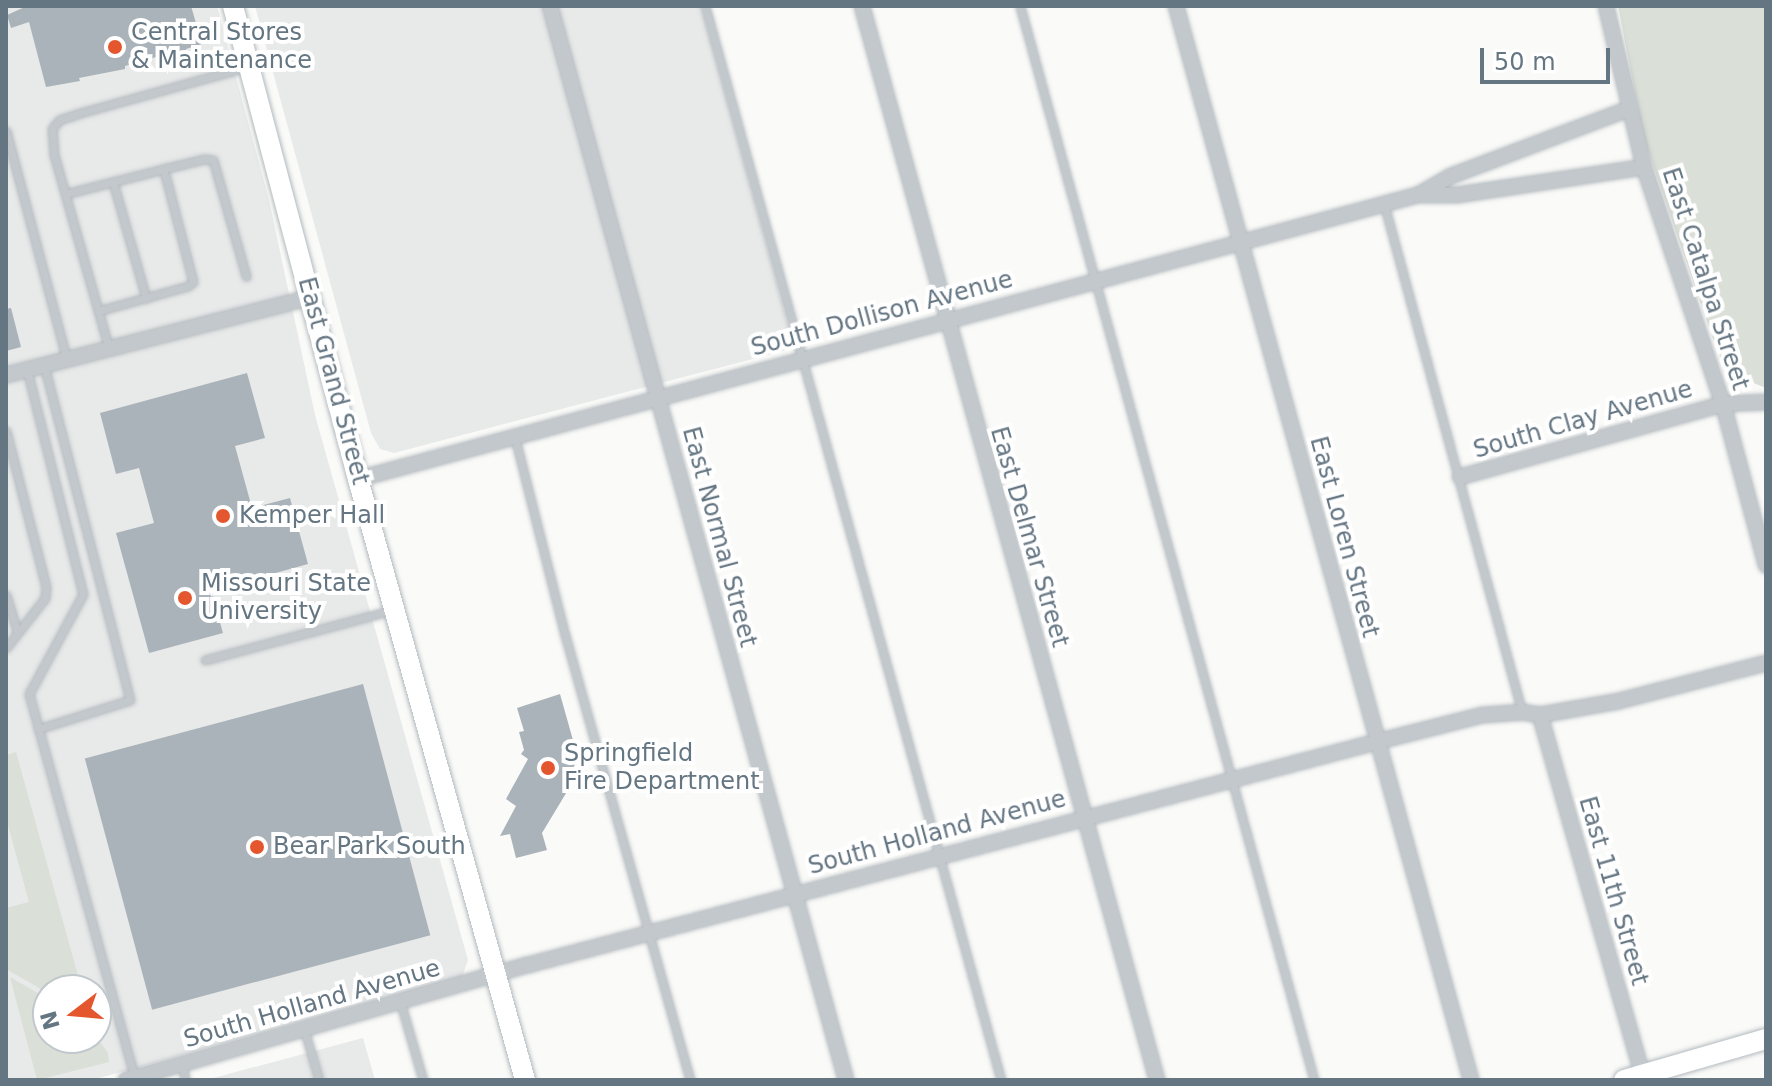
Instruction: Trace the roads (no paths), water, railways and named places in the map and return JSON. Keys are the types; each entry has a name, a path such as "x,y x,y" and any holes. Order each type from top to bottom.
{"main road":[{"name":"East Grand Street","path":"233,6 358,479 525,1080"},
{"path":"1637,1078 1766,1039"}],"street":[{"name":"East Normal Street","path":"550,6 846,1080"},
{"name":"East Delmar Street","path":"862,6 1157,1080"},
{"name":"East Loren Street","path":"1176,6 1471,1080"},
{"name":"East Catalpa Street","path":"1606,6 1644,167 1723,404 1766,565"},
{"name":"South Dollison Avenue","path":"1418,195 1451,176 1628,109"},
{"name":"South Dollison Avenue","path":"358,479 1418,195 1457,195 1644,167"},
{"path":"6,375 312,297"},
{"name":"South Clay Avenue","path":"1460,477 1723,404 1766,402"},
{"name":"South Holland Avenue","path":"131,1079 648,932 1376,742 1483,715 1522,712 1540,715 1619,701 1766,663"},
{"name":"East 11th Street","path":"1540,715 1637,1078"}],"lane":[{"path":"705,6 1001,1080"},
{"path":"1020,6 1314,1080"},
{"path":"109,349 65,194 51,139 52,129 59,120 249,66"},
{"path":"6,131 67,360"},
{"path":"65,194 204,159 213,160 246,276"},
{"path":"98,311 193,282 163,169"},
{"path":"113,182 146,298"},
{"path":"1384,204 1522,712"},
{"path":"38,729 130,700 44,366"},
{"path":"27,370 83,594 29,694 131,1079"},
{"path":"6,431 46,587 45,598 6,648"},
{"path":"515,436 565,635 690,1080"},
{"path":"6,595 17,632"},
{"path":"205,660 394,610"},
{"path":"400,1001 423,1080"},
{"path":"304,1029 319,1080"},
{"path":"182,1064 185,1080"}],"place":[{"name":"Central Stores & Maintenance","path":"115,47"},
{"name":"Kemper Hall","path":"223,516"},
{"name":"Missouri State University","path":"185,598"},
{"name":"Springfield Fire Department","path":"548,768"},
{"name":"Bear Park South","path":"257,847"}]}
